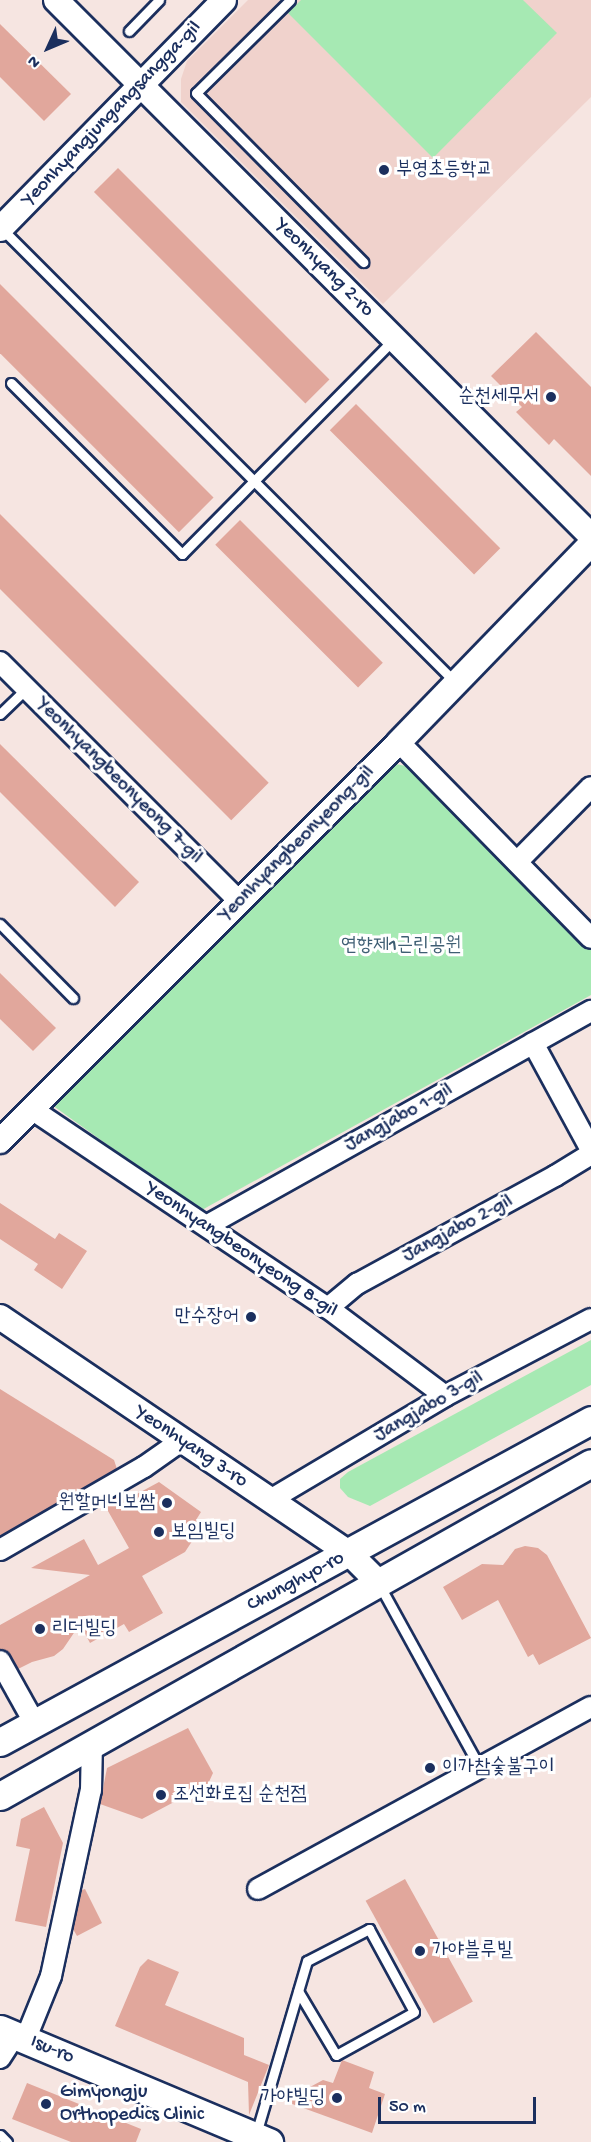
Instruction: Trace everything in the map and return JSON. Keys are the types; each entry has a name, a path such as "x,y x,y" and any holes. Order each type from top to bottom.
{"main road":[{"name":"Chunghyo-ro","path":"0,1742 591,1420"},
{"name":"Chunghyo-ro","path":"0,1796 377,1581 591,1463"},
{"name":"Isu-ro","path":"14,2034 262,2139"}],"street":[{"name":"Yeonhyang 2-ro","path":"56,0 591,536"},
{"name":"Yeonhyangjungangsangga-gil","path":"1,228 224,0"},
{"name":"Yeonhyangbeonyeong-gil","path":"0,1142 399,742 591,544"},
{"name":"Yeonhyangbeonyeong 7-gil","path":"0,662 238,901"},
{"path":"399,742 591,938"},
{"path":"517,862 591,787"},
{"name":"Jangjabo 1-gil","path":"208,1226 591,1011"},
{"path":"533,1043 591,1152"},
{"name":"Yeonhyangbeonyeong 8-gil","path":"33,1110 328,1308 445,1396"},
{"name":"Jangjabo 2-gil","path":"328,1308 357,1284 555,1176 591,1152"},
{"name":"Yeonhyang 3-ro","path":"0,1317 349,1553 377,1581"},
{"name":"Jangjabo 3-gil","path":"270,1500 445,1396 591,1319"},
{"path":"0,1550 144,1467 181,1441"},
{"path":"0,1661 35,1724"},
{"path":"258,1889 591,1707"},
{"path":"0,2058 51,1976 91,1790 92,1742"}],"lane":[{"path":"129,31 159,0"},
{"path":"290,0 196,93 363,262"},
{"path":"1,228 455,683"},
{"path":"12,383 182,555 252,481 394,339"},
{"path":"0,714 27,688"},
{"path":"0,924 73,998"},
{"path":"377,1581 480,1768"},
{"path":"262,2139 298,1991 307,1961 369,1929 414,2012 336,2055 298,1991"},
{"path":"0,2135 7,2142"}],"shaded area":[{"name":"부영초등학교","path":"248,0 591,0 591,97 383,304 181,102 181,79 187,61"}],"green space":[{"path":"301,0 523,0 557,33 433,158 288,13"},
{"name":"연향제1근린공원","path":"392,763 414,768 591,944 591,995 200,1211 52,1105"},
{"path":"591,1340 591,1385 370,1506 348,1497 340,1488 340,1479 348,1472"}],"building":[{"path":"0,24 71,94 44,121 0,77"},
{"path":"118,168 329,379 305,403 94,192"},
{"path":"0,284 214,498 179,532 0,353"},
{"name":"순천세무서","path":"536,332 591,387 591,476 554,439 549,445 516,412 522,407 491,376"},
{"path":"356,404 500,548 474,574 330,430"},
{"path":"0,514 269,783 231,820 0,589"},
{"path":"240,520 383,663 358,688 215,545"},
{"path":"0,744 139,882 115,907 0,792"},
{"path":"0,973 56,1028 33,1051 0,1019"},
{"path":"0,1203 55,1239 59,1233 87,1251 62,1289 34,1270 38,1264 0,1239"},
{"path":"0,1389 114,1460 117,1469 0,1536"},
{"path":"159,1482 201,1512 196,1520 202,1526 185,1552 142,1576 163,1613 129,1632 124,1624 90,1643 80,1624 63,1649 54,1656 32,1662 18,1669 10,1655 0,1649 0,1625 90,1575 31,1568 84,1539 98,1565 129,1548 104,1504 122,1493 124,1501"},
{"path":"525,1546 538,1548 547,1555 591,1638 539,1665 533,1654 528,1657 498,1600 462,1620 443,1587 482,1564 503,1565 515,1549"},
{"path":"188,1728 213,1773 208,1784 142,1819 100,1804 107,1768"},
{"path":"44,1807 63,1843 46,1927 15,1921 30,1849 16,1846 21,1819"},
{"name":"가야블루빌","path":"405,1879 473,2001 434,2023 366,1901"},
{"path":"85,1889 102,1923 77,1936 73,1929 82,1890"},
{"path":"148,1959 179,1972 165,2005 244,2038 244,2055 269,2065 249,2115 248,2082 115,2026 140,1967"},
{"name":"가야빌딩","path":"342,2060 374,2072 369,2088 385,2094 372,2133 284,2101 323,2080 333,2083"},
{"path":"27,2083 141,2129 136,2142 71,2142 12,2119"}],"place":[{"name":"부영초등학교","path":"384,170"},
{"name":"순천세무서","path":"551,397"},
{"name":"만수장어","path":"251,1317"},
{"name":"원할머니보쌈","path":"167,1503"},
{"name":"보임빌딩","path":"159,1532"},
{"name":"리더빌딩","path":"40,1629"},
{"name":"이가참숯불구이","path":"430,1768"},
{"name":"조선화로집 순천점","path":"161,1795"},
{"name":"가야블루빌","path":"420,1951"},
{"name":"가야빌딩","path":"337,2098"},
{"name":"Gimyongju Orthopedics Clinic","path":"46,2104"}]}
